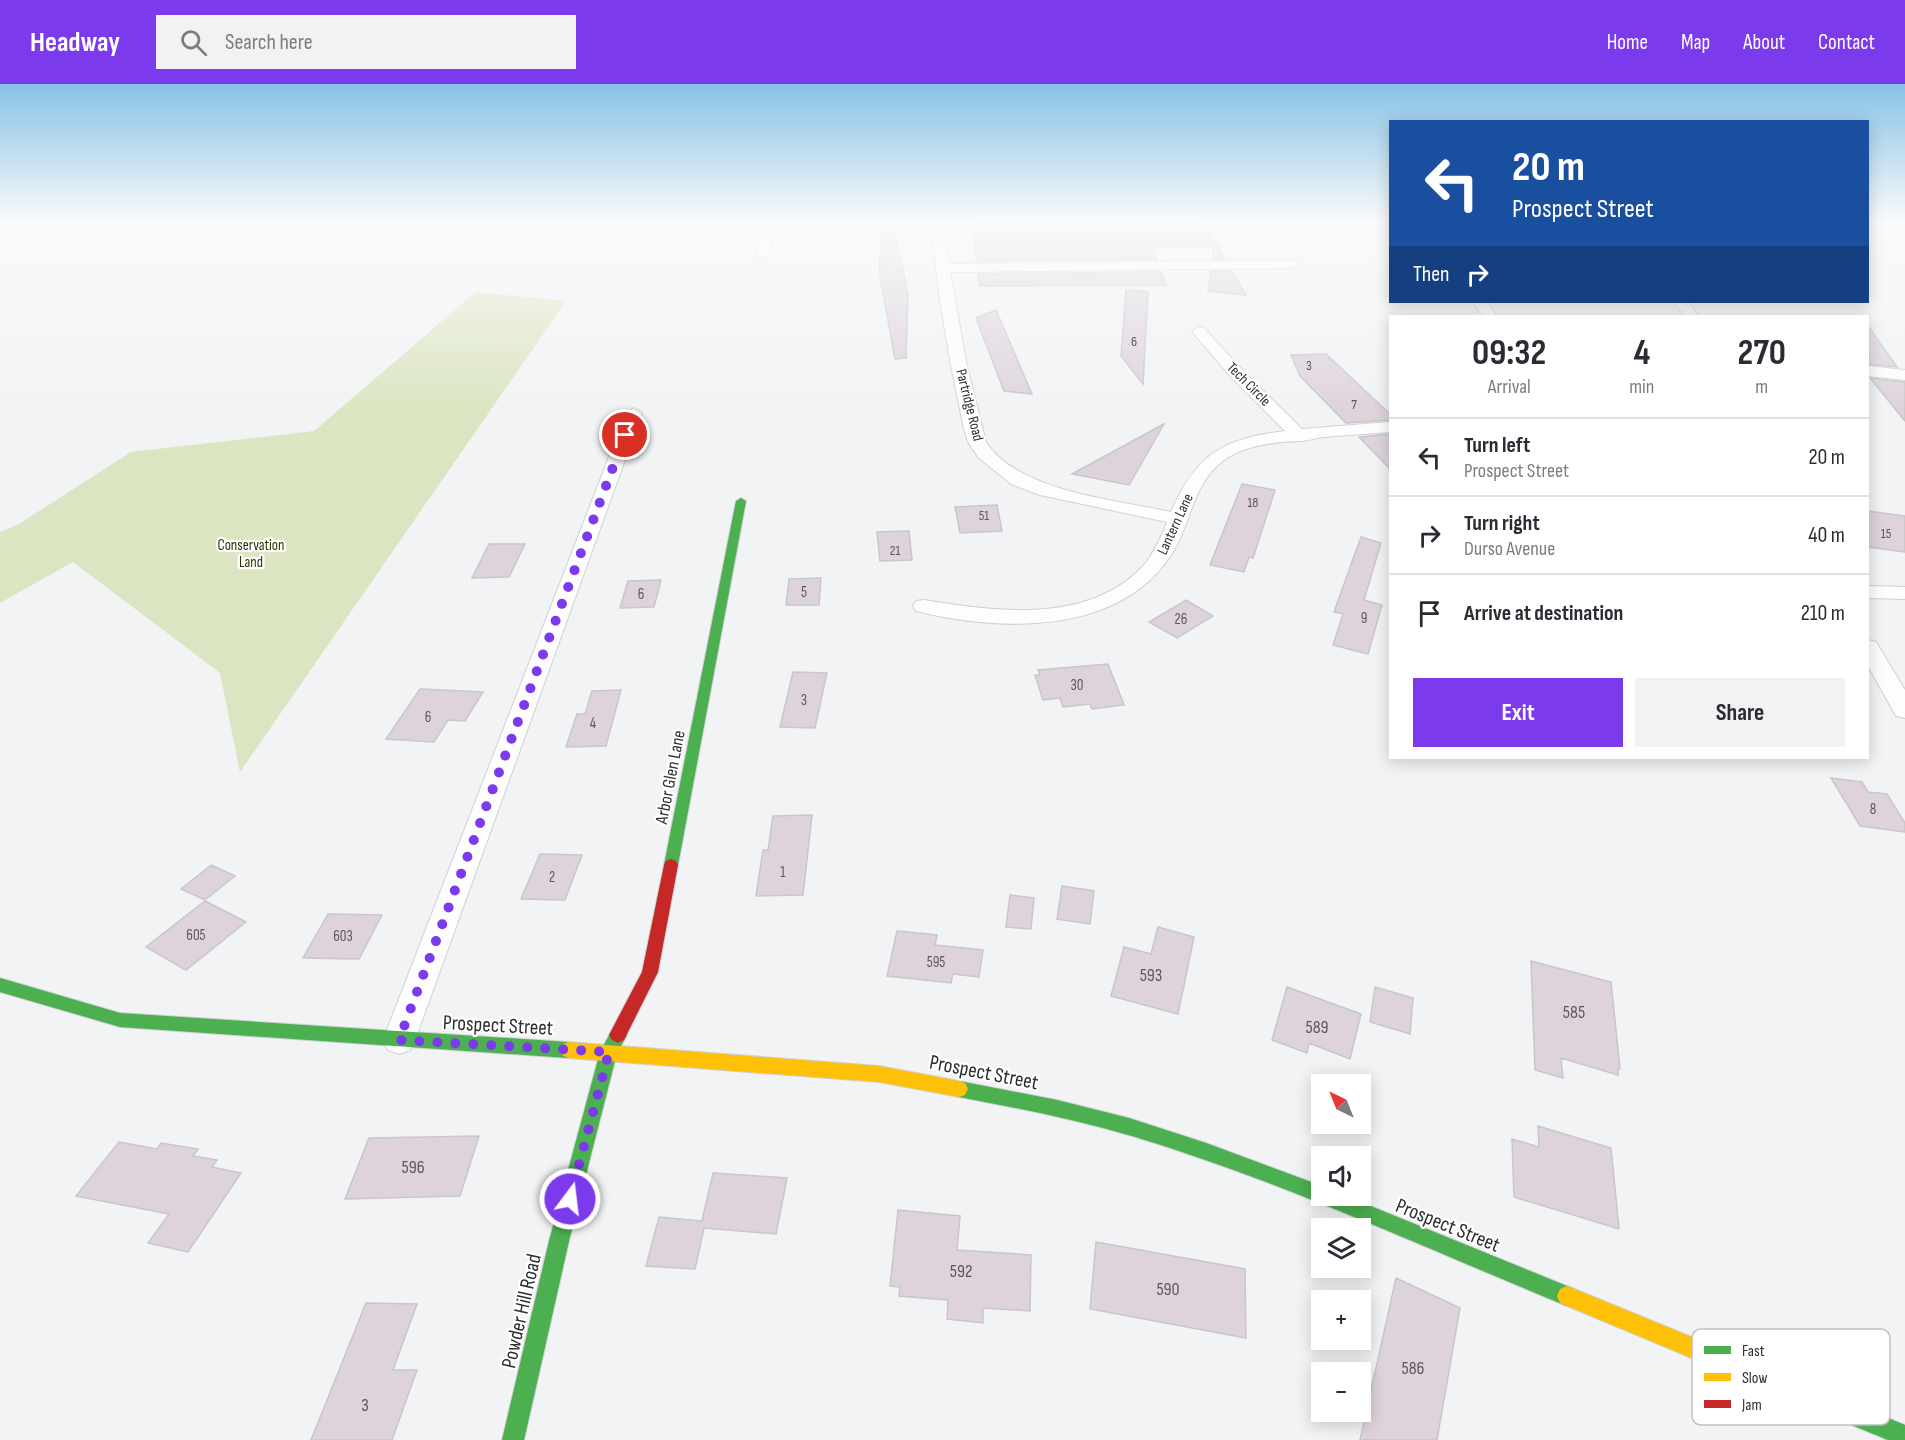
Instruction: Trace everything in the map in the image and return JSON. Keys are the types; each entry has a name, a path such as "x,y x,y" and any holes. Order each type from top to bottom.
{"street":[{"name":"Partridge Road","path":"945,284 973,429 984,453 1018,480 1047,491 1178,519"},
{"name":"Tech Circle","path":"1200,331 1238,375 1300,436"},
{"path":"1869,371 1905,375"},
{"path":"399,1040 633,413"},
{"name":"Lantern Lane","path":"924,606 959,613 1008,617 1056,614 1093,606 1124,593 1152,570 1164,550 1187,496 1216,458 1237,447 1300,436 1389,427"},
{"name":"Arbor Glen Lane","path":"609,1052 650,972 741,501"},
{"path":"1869,592 1905,593"},
{"path":"1869,649 1905,710"},
{"name":"Prospect Street","path":"0,985 120,1020 609,1052 879,1074 1032,1102 1152,1134 1324,1197 1692,1348"},
{"name":"Powder Hill Road","path":"513,1440 559,1241 609,1052"},
{"name":"Prospect Street","path":"1878,1425 1905,1436"}],"green space":[{"name":"Conservation Land","path":"476,292 566,301 240,772 220,673 73,562 0,603 0,532 19,524 131,452 314,431"}],"building":[{"path":"882,284 906,284 908,295 906,358 895,359"},
{"path":"980,284 1166,285 980,286"},
{"path":"1209,284 1240,284 1246,295 1208,291"},
{"path":"1126,290 1148,292 1143,384 1121,356"},
{"path":"996,310 1032,394 1004,391 976,318"},
{"path":"1869,327 1897,367 1869,364"},
{"path":"1326,354 1389,413 1389,420 1346,423 1300,376 1291,355"},
{"path":"1870,378 1905,382 1905,421"},
{"path":"1164,424 1129,485 1072,474"},
{"path":"1389,434 1389,468 1359,437"},
{"path":"1242,484 1275,490 1253,558 1249,557 1244,572 1210,565"},
{"path":"997,505 1002,531 960,533 955,507"},
{"path":"1869,511 1905,516 1905,552 1869,547"},
{"path":"909,531 912,560 880,561 877,532"},
{"path":"1361,537 1381,543 1364,600 1382,605 1368,654 1333,645 1343,614 1334,612"},
{"path":"489,544 525,544 509,577 472,578"},
{"path":"821,578 819,605 786,605 789,579"},
{"path":"661,580 654,607 620,608 628,581"},
{"path":"1186,600 1213,616 1177,638 1149,622"},
{"path":"1108,664 1124,705 1092,709 1090,704 1063,707 1060,698 1043,700 1035,675 1040,675 1038,670"},
{"path":"793,672 827,673 815,728 780,727"},
{"path":"420,689 483,692 465,721 448,720 434,742 386,739"},
{"path":"621,690 606,746 566,747 577,714 585,714 592,691"},
{"path":"1831,778 1862,782 1868,792 1887,794 1905,823 1905,832 1860,826"},
{"path":"812,815 803,895 756,896 763,850 768,850 773,816"},
{"path":"540,854 582,855 565,900 521,899"},
{"path":"211,865 235,876 205,900 181,889"},
{"path":"1062,886 1094,891 1090,924 1057,919"},
{"path":"1010,895 1034,898 1031,929 1006,927"},
{"path":"205,901 246,922 186,970 146,947"},
{"path":"328,914 382,915 359,959 303,958"},
{"path":"1158,927 1194,937 1178,1014 1111,996 1124,947 1151,954"},
{"path":"897,931 937,935 935,945 983,950 979,977 953,974 951,983 887,976"},
{"path":"1531,961 1611,982 1620,1069 1618,1068 1618,1075 1561,1058 1563,1078 1535,1070"},
{"path":"1287,987 1361,1014 1350,1059 1309,1043 1307,1053 1272,1040"},
{"path":"1375,987 1413,998 1410,1034 1370,1022"},
{"path":"1538,1126 1611,1148 1619,1229 1514,1197 1512,1139 1539,1147"},
{"path":"479,1136 460,1196 345,1199 369,1138"},
{"path":"119,1142 157,1149 161,1143 198,1149 193,1156 217,1160 212,1167 241,1173 188,1252 148,1243 169,1214 76,1196"},
{"path":"713,1173 787,1178 776,1234 704,1228 695,1269 646,1266 659,1217 702,1221"},
{"path":"898,1210 960,1216 957,1250 1031,1255 1030,1311 983,1308 983,1323 947,1319 948,1300 899,1296 900,1287 890,1286"},
{"path":"1096,1242 1245,1269 1246,1338 1090,1309"},
{"path":"1396,1278 1460,1308 1437,1440 1360,1440 1364,1422 1371,1422 1371,1390"},
{"path":"366,1303 417,1304 393,1370 417,1370 392,1440 311,1440"}],"traffic: fast":[{"path":"671,865 741,501"},
{"path":"0,985 120,1020 568,1050"},
{"path":"513,1440 559,1241 609,1052 618,1035"},
{"path":"959,1089 1105,1120 1206,1152 1362,1211 1567,1296"},
{"path":"1878,1425 1905,1436"}],"traffic: slow":[{"path":"568,1050 879,1074 959,1089"},
{"path":"1567,1296 1692,1348"}],"traffic: jam":[{"path":"618,1035 650,972 671,865"}],"route":[{"path":"570,1199 609,1052 399,1040 625,435"}]}
